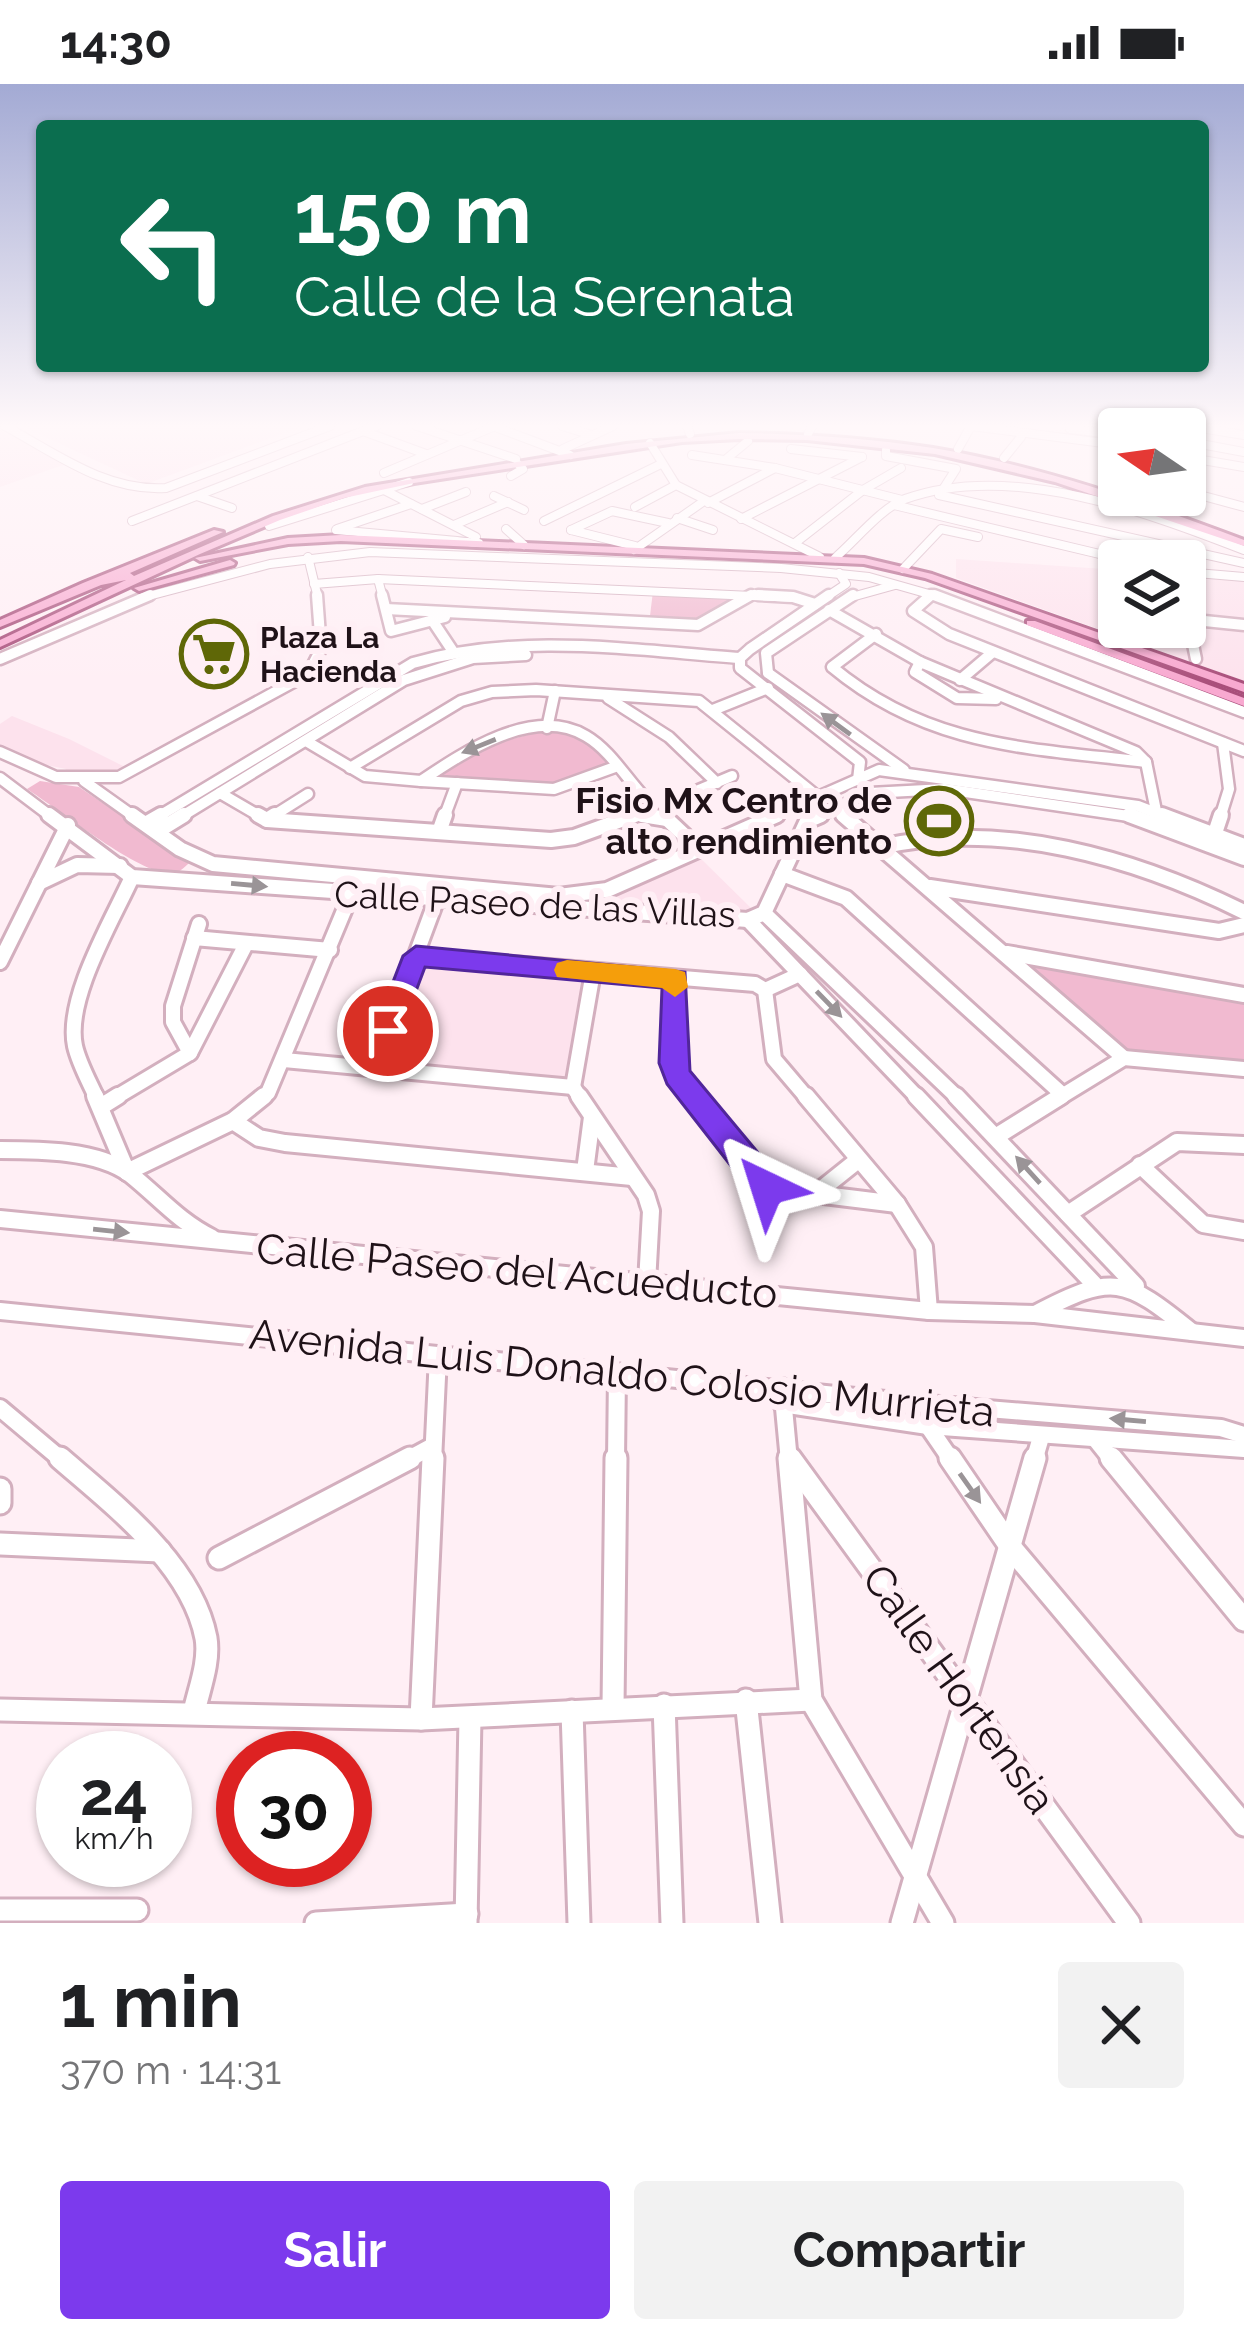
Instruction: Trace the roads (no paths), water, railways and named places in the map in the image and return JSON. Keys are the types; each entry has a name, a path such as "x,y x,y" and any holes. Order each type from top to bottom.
{"main road":[{"path":"0,625 87,585 275,512"},
{"path":"0,644 160,568 298,512"},
{"path":"1175,516 1244,543"},
{"path":"269,523 269,533 288,547"},
{"path":"222,565 235,551 237,534"},
{"path":"100,597 288,547 341,538 820,556 903,568 1244,688"},
{"path":"87,585 259,546 416,547 853,568 922,583 1244,702"},
{"path":"129,602 141,587"},
{"path":"33,610 29,620 67,627"},
{"path":"1197,685 1226,705"}],"street":[{"path":"136,512 132,521 156,512"},
{"path":"269,523 300,512"},
{"path":"388,512 336,530 483,542"},
{"path":"428,512 483,542"},
{"path":"454,525 485,512"},
{"path":"544,521 563,512"},
{"path":"688,512 673,520 635,548 571,530 612,512 673,520 712,530"},
{"path":"726,512 820,556"},
{"path":"741,519 754,512"},
{"path":"795,543 835,512"},
{"path":"835,558 887,512"},
{"path":"936,512 1098,553"},
{"path":"1018,512 1244,563"},
{"path":"903,568 941,529 978,537"},
{"path":"506,530 524,545"},
{"path":"0,659 67,627 196,577 308,557 370,552 839,573 932,595 1244,712"},
{"path":"84,781 142,769 308,674 323,654 308,557"},
{"path":"839,573 847,584"},
{"path":"1206,574 1244,577"},
{"path":"314,584 378,579 754,594 815,604"},
{"path":"378,579 392,631 461,614"},
{"path":"742,666 750,649 847,584 865,585 866,590"},
{"path":"750,649 766,653 866,590 898,585"},
{"path":"386,609 698,625 754,594"},
{"path":"932,595 914,608 916,614 993,652 1244,752"},
{"path":"830,610 920,662 1143,758 1156,811"},
{"path":"432,620 452,650"},
{"path":"1206,621 1244,625"},
{"path":"875,634 848,656 851,681 910,723 947,737 1143,758"},
{"path":"1193,648 1196,658"},
{"path":"152,827 452,650 742,666 768,673 906,772 912,781 910,789"},
{"path":"152,827 308,742 418,667 490,651"},
{"path":"960,680 993,652"},
{"path":"766,653 768,673"},
{"path":"920,662 915,672 957,698 999,698"},
{"path":"742,666 860,762 859,786 870,793"},
{"path":"713,710 768,688"},
{"path":"350,768 476,696 555,691 699,701 818,797"},
{"path":"547,728 555,691"},
{"path":"601,694 646,720 717,783"},
{"path":"646,720 649,697"},
{"path":"421,781 476,744 547,728 586,736 645,798 670,802 732,776"},
{"path":"1105,757 1112,752 1110,741"},
{"path":"308,742 364,776 421,781 554,789 614,767"},
{"path":"1215,833 1229,789 1223,743"},
{"name":"Calle Paseo de las Villas","path":"0,752 36,775 84,781 198,860 560,896 607,890 879,770 1156,811 1244,846"},
{"path":"14,788 36,775"},
{"path":"0,780 68,824 132,878 80,994 73,1022 75,1048 127,1172 186,1233"},
{"path":"439,832 458,783"},
{"path":"776,816 792,821 798,833 807,821 833,806 870,793 945,789 1137,816 1244,858"},
{"path":"1229,789 1244,795"},
{"path":"220,793 267,820 562,839 637,814 667,819 700,849"},
{"path":"267,820 308,794"},
{"path":"637,814 645,798"},
{"path":"667,819 670,802"},
{"path":"293,803 326,824"},
{"path":"833,806 1124,1058 1244,1069"},
{"path":"0,962 68,824"},
{"name":"Calle Paseo de las Villas","path":"132,878 610,913 756,916 782,874 798,833"},
{"path":"880,847 950,837 1125,861 1244,913"},
{"path":"169,878 198,860"},
{"path":"39,883 77,865 120,866"},
{"path":"782,874 846,898 1063,1096"},
{"path":"926,887 1228,931 1244,925"},
{"path":"607,890 602,901 610,913"},
{"path":"0,1150 85,1158 127,1172 233,1121 268,1093 351,894"},
{"path":"374,1068 436,901"},
{"path":"1223,902 1228,931"},
{"path":"756,916 800,974 1094,1284"},
{"path":"756,916 997,1136 1136,1286 1192,1332"},
{"path":"190,1053 173,1022 173,1006 197,931 247,944 330,950"},
{"path":"102,1106 190,1053 247,944"},
{"path":"1003,953 1244,994"},
{"path":"416,956 755,984 765,990"},
{"path":"593,972 573,1087 651,1211 647,1283"},
{"path":"765,990 800,974"},
{"path":"675,979 673,1063 678,1076 757,1180 767,1188 813,1196 897,1204"},
{"path":"765,990 774,1059 897,1204 924,1247 929,1311"},
{"path":"997,1136 1124,1058"},
{"path":"284,1060 573,1087"},
{"path":"585,1171 592,1118"},
{"path":"233,1121 259,1138 285,1143 632,1177"},
{"path":"1068,1214 1184,1140 1244,1145"},
{"path":"813,1196 858,1160"},
{"path":"1140,1166 1203,1224 1244,1232"},
{"name":"Calle Paseo del Acueducto","path":"0,1219 186,1233 222,1243 929,1311 1035,1313 1244,1338"},
{"name":"Calle Paseo del Acueducto","path":"1035,1313 1094,1284 1136,1286"},
{"name":"Avenida Luis Donaldo Colosio Murrieta","path":"0,1311 616,1372 782,1396 928,1426 1244,1449"},
{"path":"421,1720 438,1356"},
{"path":"613,1707 616,1372"},
{"path":"782,1396 811,1700 943,1923"},
{"name":"Avenida Luis Donaldo Colosio Murrieta","path":"782,1396 1221,1428 1244,1435"},
{"path":"0,1408 160,1551 202,1623 206,1640 200,1713"},
{"path":"928,1426 1012,1549 1244,1825"},
{"path":"1221,1428 1244,1449"},
{"path":"902,1923 1041,1437"},
{"path":"1097,1441 1244,1619"},
{"path":"219,1558 431,1447"},
{"name":"Calle Hortensia","path":"789,1456 1129,1923"},
{"path":"0,1489 0,1503"},
{"path":"0,1544 160,1551"},
{"path":"746,1700 770,1923"},
{"path":"0,1710 421,1720 811,1700"},
{"path":"664,1705 672,1923"},
{"path":"572,1711 580,1923"},
{"path":"316,1923 467,1919 470,1718"},
{"path":"0,1910 137,1910"}],"place":[{"name":"Plaza La Hacienda","path":"214,654"},
{"name":"Fisio Mx Centro de alto rendimiento","path":"939,821"}]}
